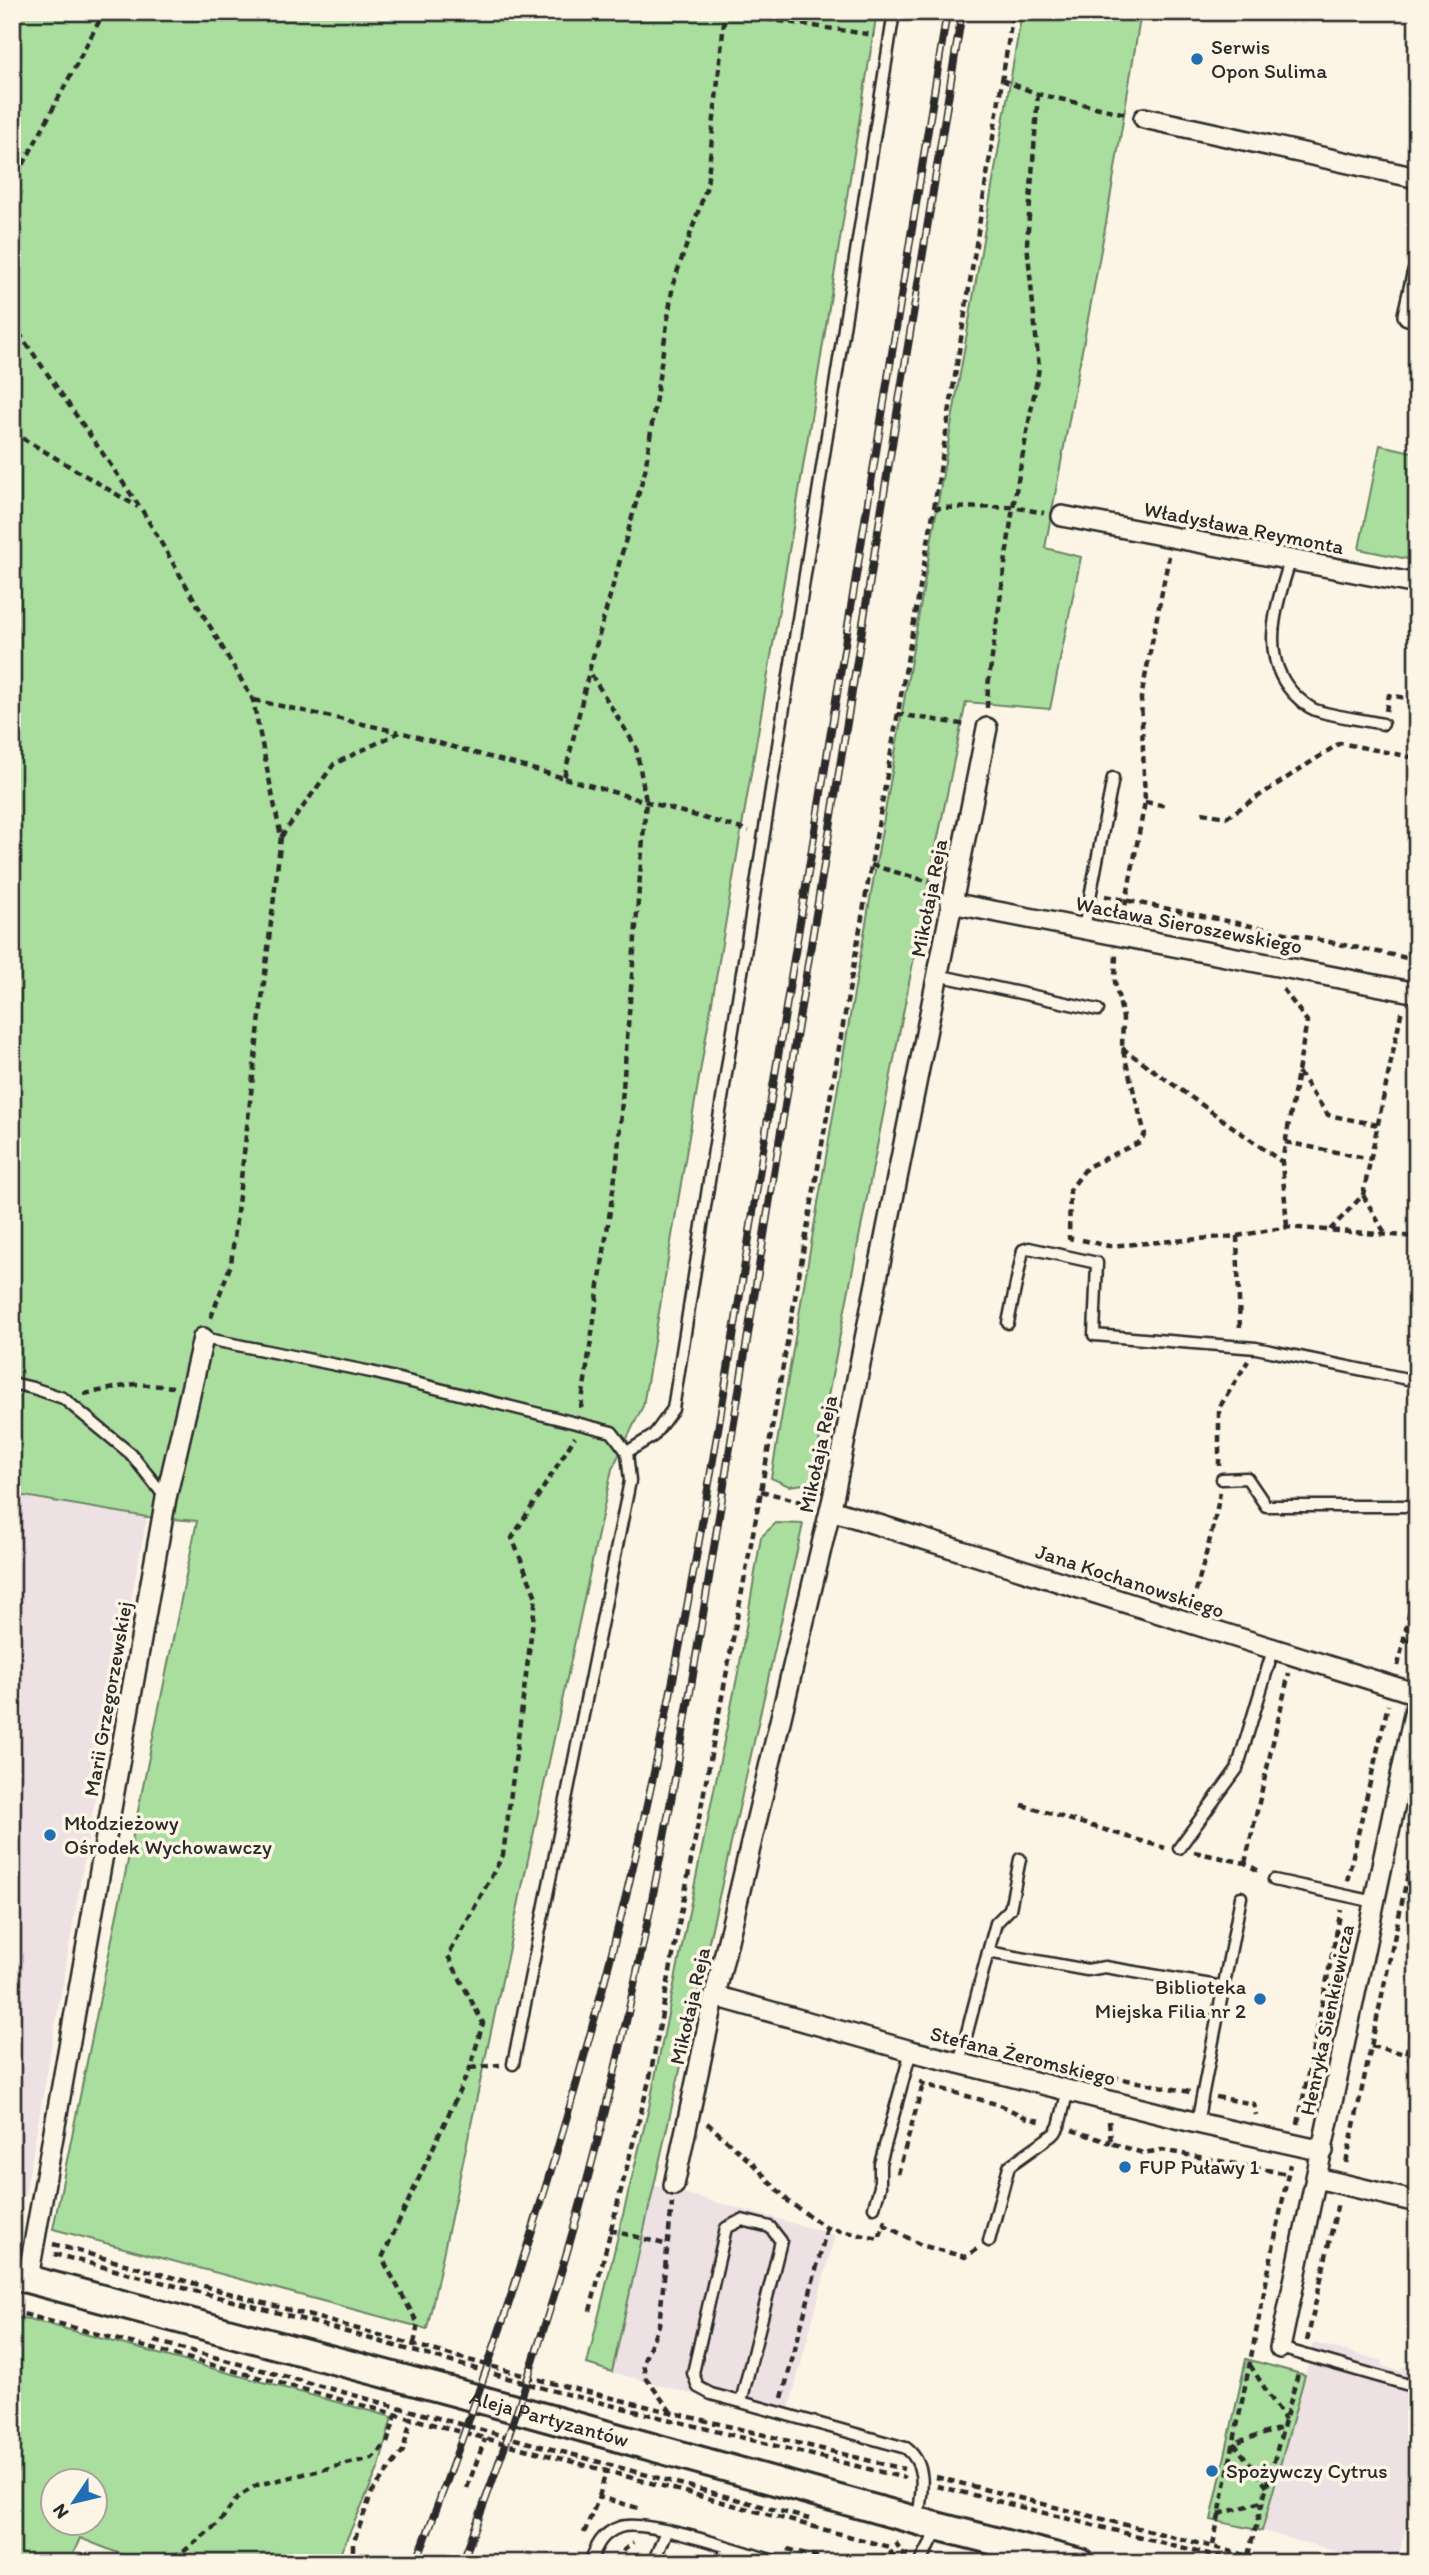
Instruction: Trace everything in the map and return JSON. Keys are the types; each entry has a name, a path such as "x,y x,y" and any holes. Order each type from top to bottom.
{"main road":[{"name":"Aleja Partyzantów","path":"18,2275 1081,2563"}],"street":[{"path":"1144,118 1417,178"},
{"path":"1408,315 1417,275"},
{"name":"Władysława Reymonta","path":"1062,516 1417,584"},
{"name":"Mikołaja Reja","path":"674,2185 715,1996 831,1510 987,728"},
{"name":"Wacława Sieroszewskiego","path":"951,903 1120,935 1410,999"},
{"name":"Marii Grzegorzewskiej","path":"18,2275 35,2244 166,1498 204,1338"},
{"name":"Jana Kochanowskiego","path":"831,1510 1417,1697"},
{"name":"Henryka Sienkiewicza","path":"1280,2348 1417,1697"},
{"name":"Stefana Żeromskiego","path":"715,1996 911,2051 1197,2123 1323,2151"},
{"path":"1317,2178 1417,2202"}],"lane":[{"path":"628,1452 653,1436 673,1409 894,12"},
{"path":"1290,561 1279,600 1273,637 1273,656 1278,672 1288,688 1314,709 1383,724"},
{"path":"1084,928 1113,778"},
{"path":"937,975 1098,1010"},
{"path":"1008,1323 1023,1250 1029,1248 1097,1263 1094,1335 1240,1347 1417,1381"},
{"path":"204,1338 371,1372 612,1432 628,1452 630,1481 513,2064"},
{"path":"12,1383 63,1398 131,1454 166,1498"},
{"path":"1222,1479 1247,1478 1266,1506 1417,1506"},
{"path":"1179,1848 1237,1769 1273,1650"},
{"path":"960,2063 996,1923 1010,1909 1020,1859"},
{"path":"1274,1880 1375,1902"},
{"path":"1197,2123 1241,1897"},
{"path":"988,1952 1087,1970 1105,1967 1223,1987"},
{"path":"874,2207 880,2187 880,2164 911,2051"},
{"path":"989,2241 1009,2166 1055,2133 1068,2090"},
{"path":"741,2402 781,2241 770,2227 742,2220 726,2228 692,2373 698,2387 711,2394 906,2448 914,2454 921,2464 929,2523 921,2561"},
{"path":"1280,2348 1409,2385"},
{"path":"590,2563 603,2537 624,2525 638,2525 780,2563"},
{"path":"653,2563 666,2531"},
{"path":"721,2563 727,2548"}],"path":[{"path":"12,186 104,12"},
{"path":"590,2311 650,2077 761,1490 934,508 1013,12"},
{"path":"564,778 589,671 645,471 673,284 707,186 723,13 890,37"},
{"path":"1002,80 1038,94 1144,118"},
{"path":"897,713 987,728 988,687 1013,507 1039,368 1027,243 1038,94"},
{"path":"12,323 142,510 253,700 282,837 231,1264 204,1338"},
{"path":"12,432 142,510"},
{"path":"934,508 1013,507 1062,516"},
{"path":"1172,538 1141,698 1144,802 1120,935 1115,982 1123,1018 1122,1047 1145,1135 1140,1142 1087,1167 1069,1189 1069,1238 1109,1246 1237,1236 1287,1227 1417,1237"},
{"path":"414,2344 418,2324 382,2258 470,2068 483,2024 448,1956 503,1855 536,1597 512,1538 578,1432 617,1163 646,801 636,747 589,671"},
{"path":"253,700 400,732 764,835"},
{"path":"282,837 334,764 400,732"},
{"path":"1202,813 1227,817 1340,743 1417,758"},
{"path":"1144,802 1167,806"},
{"path":"871,865 930,882 951,903"},
{"path":"1091,893 1417,960"},
{"path":"1276,981 1307,1021 1282,1162 1287,1227"},
{"path":"1330,1230 1363,1195 1410,999"},
{"path":"1122,1047 1282,1162"},
{"path":"1298,1072 1328,1115 1378,1125"},
{"path":"1285,1142 1371,1159"},
{"path":"1363,1195 1386,1235"},
{"path":"1237,1236 1240,1347"},
{"path":"63,1398 135,1384 191,1388"},
{"path":"761,1490 831,1510"},
{"path":"1213,2545 1344,1895 1417,1578"},
{"path":"1404,1639 1417,1642"},
{"path":"1022,1805 1159,1848 1179,1848 1245,1863 1289,1672"},
{"path":"1248,2555 1303,2355 1415,1852 1417,1832"},
{"path":"1406,2054 1417,2012"},
{"path":"1371,2046 1406,2054 1417,2072"},
{"path":"470,2068 513,2064"},
{"path":"894,2186 923,2084"},
{"path":"1108,2101 1111,2143 1143,2152 1162,2150 1288,2174"},
{"path":"690,2108 754,2165 789,2202 827,2228 879,2239 887,2211"},
{"path":"671,2412 646,2378 643,2362 659,2325 674,2185"},
{"path":"883,2224 920,2245 965,2257 989,2241"},
{"path":"778,2413 827,2228"},
{"path":"610,2230 668,2245"},
{"path":"35,2244 551,2383 1245,2563"},
{"path":"35,2244 550,2389 1213,2545 1278,2563"},
{"path":"12,2311 889,2547 892,2560 910,2563"},
{"path":"144,2338 896,2542 904,2554 921,2561"},
{"path":"1250,2365 1285,2421"},
{"path":"162,2563 183,2552 219,2523 238,2497 257,2484 372,2458 387,2443 396,2415"},
{"path":"353,2563 353,2544 372,2492 403,2451 411,2419"},
{"path":"1234,2443 1283,2428"},
{"path":"467,2488 485,2439"},
{"path":"1234,2443 1267,2487"},
{"path":"599,2497 606,2471"},
{"path":"1219,2514 1263,2501"}],"shaded area":[{"name":"Młodzieżowy Ośrodek Wychowawczy","path":"12,1494 147,1517 25,2197 12,2194"},
{"path":"654,2185 835,2235 786,2420 612,2372"},
{"path":"1314,2343 1383,2361 1382,2366 1401,2371 1403,2366 1417,2370 1417,2484 1397,2563 1379,2563 1262,2531"}],"green space":[{"path":"12,12 877,12 796,510 643,1406 612,1469 427,2329 53,2229 197,1521 147,1517 12,1494"},
{"path":"1022,12 1141,12 1106,223 1045,548 1081,557 1050,709 966,702 811,1483 789,1486 771,1478"},
{"path":"1380,445 1417,453 1417,561 1359,549"},
{"path":"776,1523 803,1524 612,2372 587,2364 649,2107 740,1663 761,1537"},
{"path":"12,2317 29,2319 392,2417 379,2467 336,2563 143,2563 80,2538 69,2563 12,2563"},
{"path":"1246,2359 1305,2375 1262,2531 1211,2520"}],"railway":[{"path":"416,2563 510,2299 566,2120 615,1940 658,1755 695,1565 727,1374 947,12"},
{"path":"462,2563 519,2406 569,2246 623,2034 667,1823 704,1610 962,12"}],"place":[{"name":"Serwis Opon Sulima","path":"1197,59"},
{"name":"Młodzieżowy Ośrodek Wychowawczy","path":"50,1835"},
{"name":"Biblioteka Miejska Filia nr 2","path":"1260,1999"},
{"name":"FUP Puławy 1","path":"1125,2167"},
{"name":"Spożywczy Cytrus","path":"1212,2471"}]}
